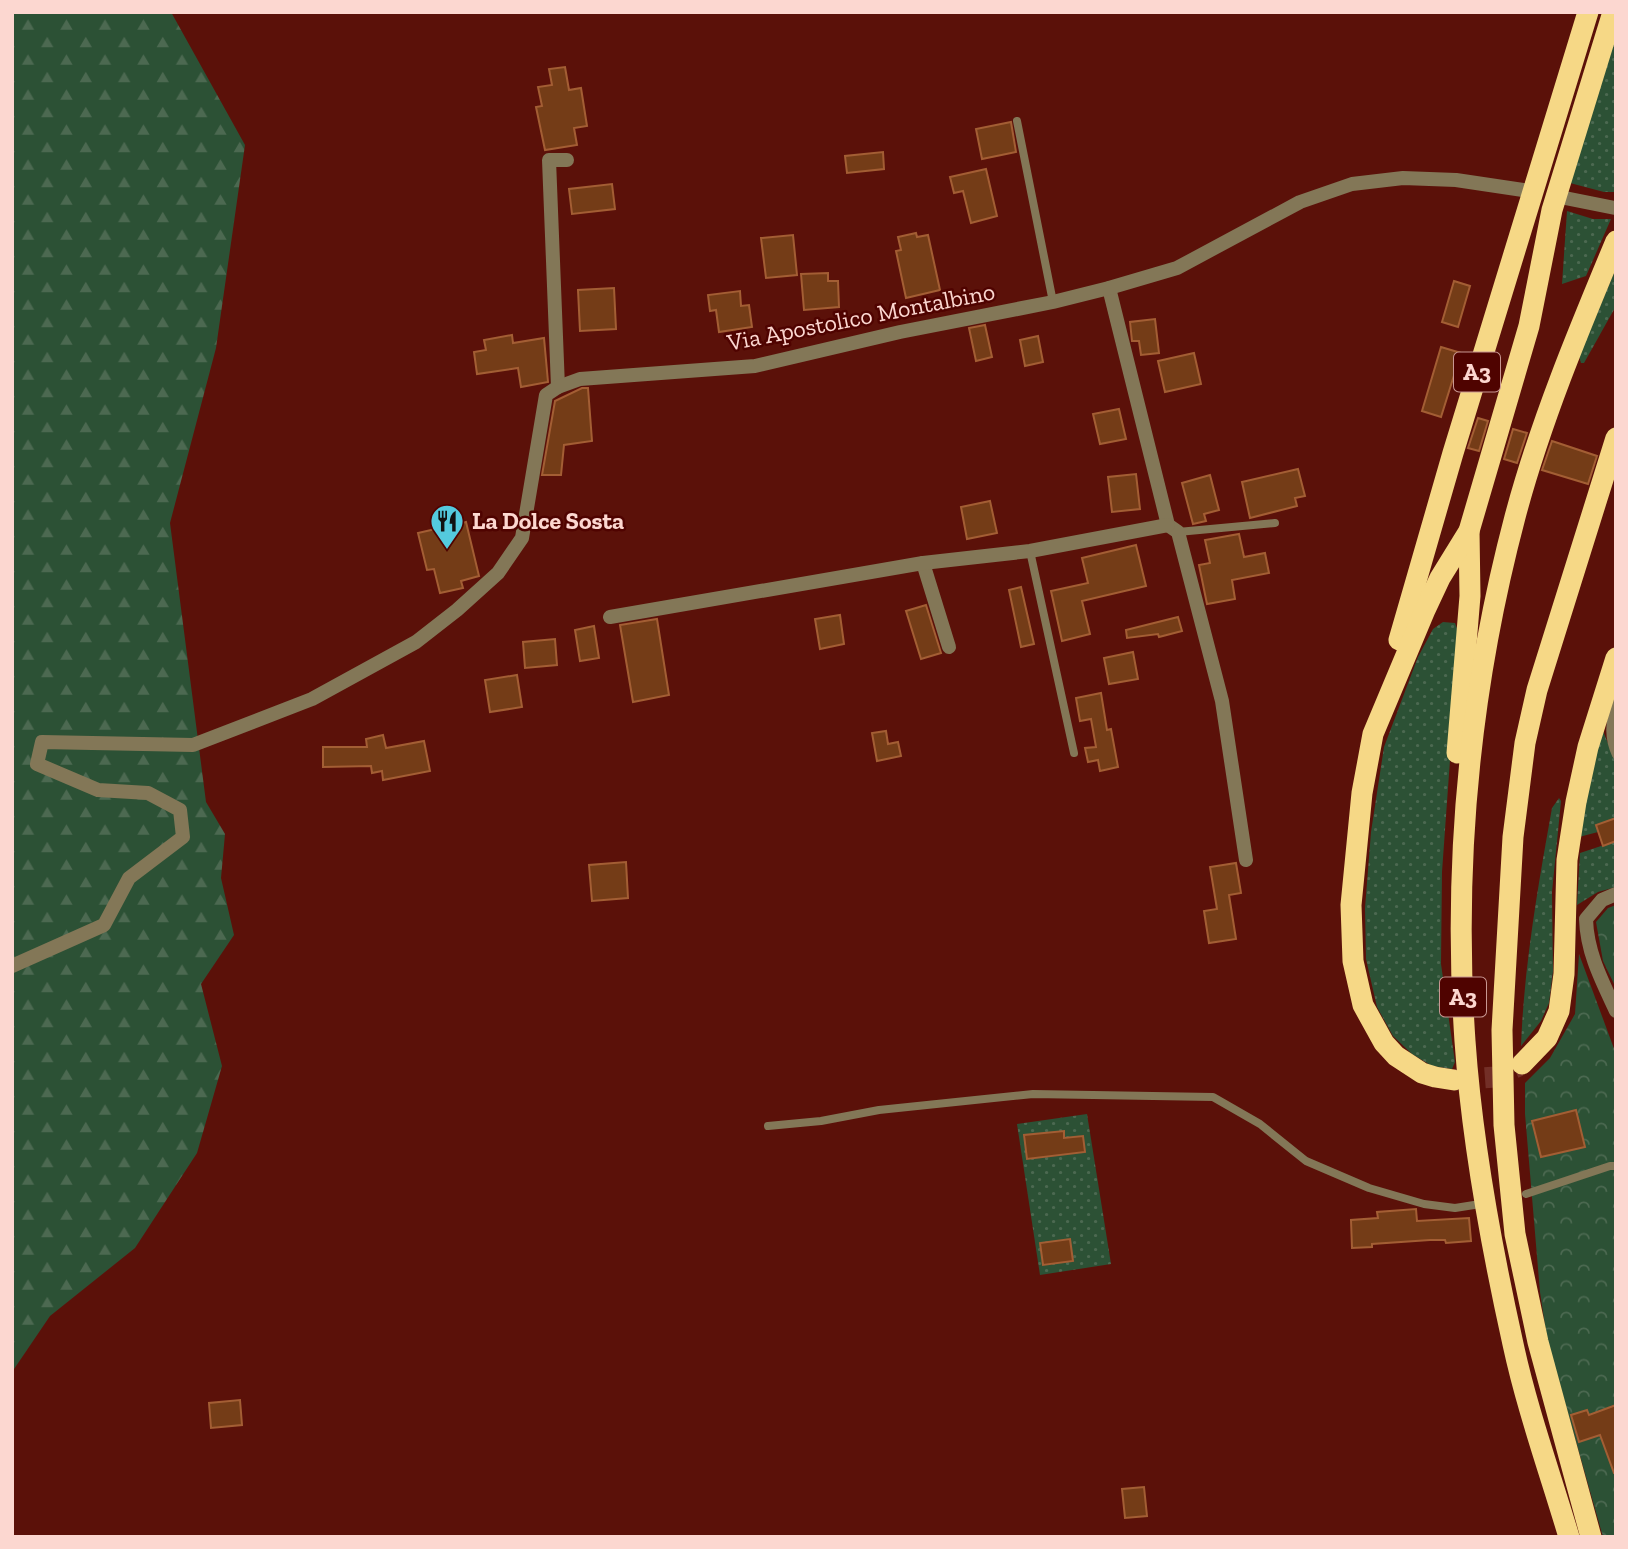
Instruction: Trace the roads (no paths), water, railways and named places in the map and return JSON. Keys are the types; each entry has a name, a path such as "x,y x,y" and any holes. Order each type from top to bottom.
{"highway":[{"name":"A3","path":"1454,1080 1422,1073 1395,1056 1373,1026 1363,1005 1357,984 1352,936 1352,875 1362,793 1373,734 1453,453 1588,12"},
{"name":"A3","path":"1373,734 1424,610 1469,531 1529,326 1552,210 1613,12"},
{"name":"A3","path":"1569,1537 1514,1348 1493,1247 1474,1130 1463,992 1462,914 1468,787 1482,671 1499,585 1516,517 1551,404 1616,241"},
{"name":"A3","path":"1591,1537 1538,1342 1515,1234 1504,1125 1502,1030 1513,837 1525,743 1537,690 1616,438"},
{"name":"A3","path":"1463,992 1453,931 1450,863 1468,640 1469,531"},
{"path":"1522,1064 1547,1038 1559,1011 1564,974 1565,891 1576,802 1588,747 1616,658"}],"street":[{"path":"12,966 104,925 129,878 183,837 180,810 148,793 98,790 37,764 42,742 193,745 312,699 415,642 457,610 498,573 522,538 546,395 558,387 550,160 566,160"},
{"name":"Via Apostolico Montalbino","path":"558,387 580,379 755,366 1109,288 1177,268 1300,202 1352,184 1414,179 1470,182 1523,190"},
{"path":"1565,198 1615,208"},
{"path":"1109,288 1222,701 1247,860"},
{"path":"610,617 923,563 1030,551 1173,528"},
{"path":"923,563 949,647"},
{"path":"1616,894 1602,900 1586,919 1594,964 1616,1011"}],"lane":[{"path":"1017,121 1053,302"},
{"path":"1173,528 1275,523"},
{"path":"1030,551 1074,752"},
{"path":"1616,703 1610,724 1610,741 1616,755"},
{"path":"768,1126 821,1121 879,1110 1033,1094 1213,1097 1260,1124 1306,1161 1369,1188 1424,1204 1455,1208 1474,1205"},
{"path":"1526,1194 1616,1166"}],"tunnel":[{"path":"1454,1080 1495,1077 1519,1066"}],"place":[{"name":"La Dolce Sosta","path":"447,551"}]}
